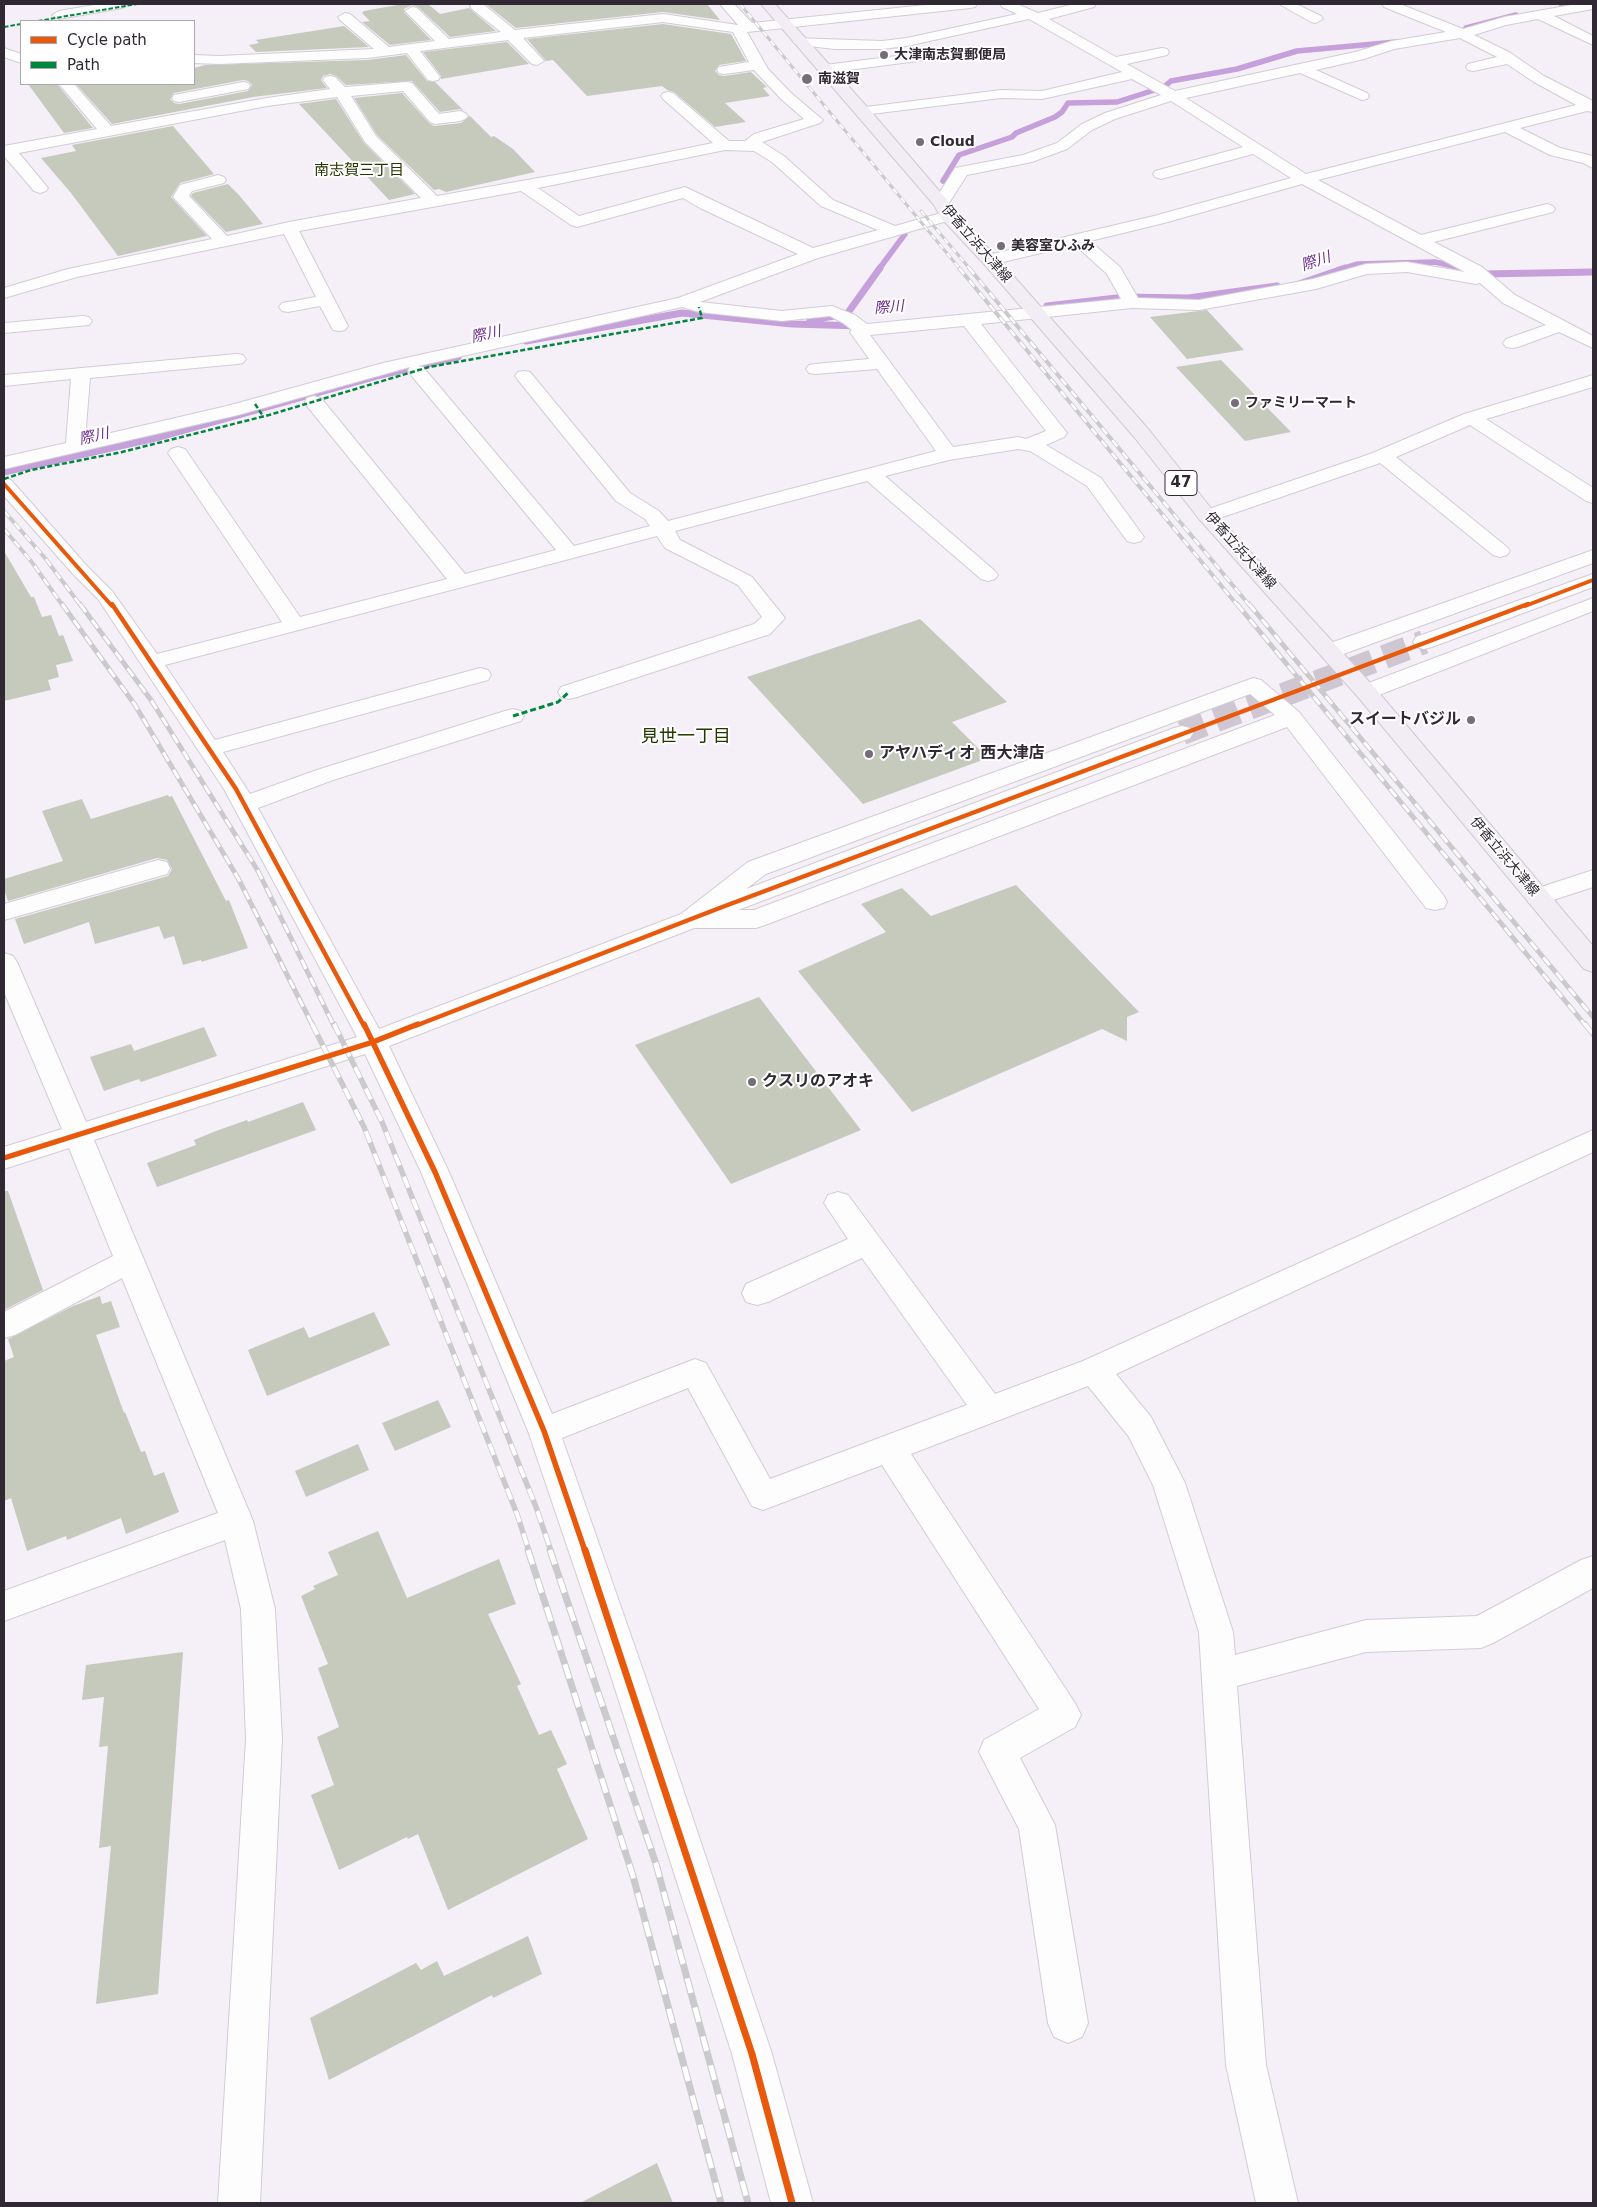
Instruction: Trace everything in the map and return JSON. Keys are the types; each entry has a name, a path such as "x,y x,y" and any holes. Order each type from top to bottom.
{"main road":[{"name":"伊香立浜大津線","path":"768,4 1035,314 1142,434 1207,516 1366,692 1593,963"}],"street":[{"path":"59,15 122,4"},
{"path":"654,4 663,14 663,18"},
{"path":"727,4 744,29"},
{"path":"195,59 219,60 366,54 511,34 663,18 744,29 970,4"},
{"path":"1007,4 1033,16 1170,94 1304,179 1420,240 1483,277 1509,299 1593,343"},
{"path":"800,41 843,45 882,45 907,42 1089,4"},
{"path":"1286,4 1316,19"},
{"path":"1389,4 1462,34 1509,58 1539,78 1592,106"},
{"path":"4,463 231,411 383,368 548,330 683,302 812,254 892,230 940,220 961,171 1026,159 1062,146 1087,127 1110,116 1170,94 1303,69 1392,46 1462,34 1542,10 1556,13 1593,5"},
{"path":"477,6 511,34 537,61"},
{"path":"104,7 112,20"},
{"path":"600,9 616,22"},
{"path":"1542,10 1593,41"},
{"path":"412,11 446,44"},
{"path":"346,17 386,51"},
{"path":"744,29 740,34 758,65 786,96 815,120 759,137 749,145"},
{"path":"411,49 433,77"},
{"path":"733,52 750,50"},
{"path":"4,52 20,59"},
{"path":"1114,62 1162,52"},
{"path":"825,69 944,54"},
{"path":"306,56 341,92 370,139 433,201"},
{"path":"1473,67 1509,58"},
{"path":"197,116 173,93 242,86 220,65 219,60"},
{"path":"724,70 758,65"},
{"path":"1303,69 1362,96"},
{"path":"862,111 1001,94 1042,95 1134,74"},
{"path":"67,85 108,132"},
{"path":"6,151 266,102 407,86 435,119 460,116"},
{"path":"668,96 725,145"},
{"path":"990,260 1592,106"},
{"path":"1506,127 1556,152 1588,159 1593,162"},
{"path":"31,325 10,291 74,272 289,228 725,145 758,146 778,159 827,203 892,230"},
{"path":"1160,174 1256,148"},
{"path":"6,151 40,188"},
{"path":"1182,168 1206,181"},
{"path":"218,180 186,188 181,196 223,241"},
{"path":"522,185 576,222 685,192 706,204 812,254"},
{"path":"1221,189 1237,198"},
{"path":"1420,240 1547,209"},
{"path":"289,228 340,326"},
{"path":"1078,239 1114,271 1129,298"},
{"path":"683,302 699,307 782,316 832,311 856,324 969,320 1035,314 1129,298 1199,305 1316,284 1366,269 1407,267 1483,277"},
{"path":"288,307 326,300"},
{"path":"969,320 1057,433 1028,445"},
{"path":"4,328 83,321"},
{"path":"856,324 859,332 948,454"},
{"path":"1512,343 1560,326"},
{"path":"4,380 237,359"},
{"path":"815,368 882,362"},
{"path":"416,371 569,553"},
{"path":"75,447 81,373"},
{"path":"524,376 623,497 652,515 663,528 672,544 745,582 774,618 762,629 568,692"},
{"path":"1207,516 1383,456 1471,418 1593,381"},
{"path":"314,402 460,581"},
{"path":"1471,418 1593,497"},
{"path":"152,662 948,454 1018,443 1036,447 1094,482 1134,537"},
{"path":"178,454 295,625"},
{"path":"1383,456 1500,551"},
{"path":"871,474 988,575"},
{"path":"4,484 80,570 105,595 152,662 244,804 373,1042 435,1172 544,1431 627,1674 752,2054 792,2203"},
{"path":"1330,651 1593,556"},
{"path":"1424,642 1593,580"},
{"path":"1366,692 1593,604"},
{"path":"209,749 480,675"},
{"path":"690,919 757,868 1253,685 1291,717 1435,902"},
{"path":"244,804 325,775 513,716"},
{"path":"690,919 756,919 1291,717"},
{"path":"4,1158 373,1042 690,919 1182,733"},
{"path":"4,912 158,868"},
{"path":"1538,897 1593,878"},
{"path":"4,962 238,1520 258,1609 264,1739 240,2203"},
{"path":"544,1431 695,1372 763,1496 1094,1370 1593,1140"},
{"path":"838,1203 989,1410"},
{"path":"756,1292 867,1243"},
{"path":"4,1326 129,1262"},
{"path":"1094,1370 1140,1428 1169,1483 1216,1632 1246,2065 1277,2203"},
{"path":"889,1448 1063,1715 997,1752 1037,1825 1068,2023"},
{"path":"4,1606 238,1520"},
{"path":"1219,1675 1366,1636 1482,1632 1593,1571"}],"building":[{"path":"403,4 428,4 440,14 469,8 496,31 450,37 418,7 412,5 404,9 404,12 431,40 390,45 362,22 370,21 362,13 364,11"},
{"path":"707,4 720,20 663,12 516,28 487,5"},
{"path":"663,24 731,34 746,61 719,65 715,71 719,75 724,76 751,72 767,87 763,88 770,96 725,103 746,122 715,127 674,92 662,86 587,96 553,60 546,61 527,39"},
{"path":"344,26 369,47 256,52 249,45 259,43 256,40"},
{"path":"507,42 529,64 441,79 441,76 423,52"},
{"path":"406,55 427,81 435,82 464,111 460,109 440,112 412,81 346,85 336,76 330,74 323,76 321,80 327,88 253,97 112,124 77,85 195,85 195,68 205,65 367,60","holes":["243,80 248,81 252,85 248,91 179,104 174,103 170,99 174,93"]},
{"path":"29,85 58,85 93,128 64,133"},
{"path":"402,93 429,123 434,126 461,123 470,116 491,137 494,136 513,149 535,172 446,192 439,189 434,190 377,135 354,98"},
{"path":"336,99 364,143 415,194 389,200 299,104"},
{"path":"173,126 214,174 180,183 171,197 207,236 118,256 71,193 41,158 76,151 72,145"},
{"path":"228,184 263,224 226,232 191,196 193,193"},
{"path":"1207,310 1244,350 1187,359 1150,317"},
{"path":"1221,360 1291,432 1245,441 1176,367"},
{"path":"4,551 31,597 34,597 42,617 51,615 59,636 63,635 73,661 56,665 59,677 48,680 51,690 4,701"},
{"path":"920,619 1007,702 952,722 988,758 863,804 747,677"},
{"path":"168,795 169,797 172,796 226,901 229,900 248,948 201,962 201,960 183,965 174,936 164,939 159,926 95,944 89,922 24,944 15,919 168,876 172,869 167,860 157,858 8,901 4,890 4,879 63,861 42,811 82,799 91,819"},
{"path":"1016,885 1139,1012 1127,1017 1127,1041 1102,1029 912,1112 798,971 886,932 861,904 902,888 931,916"},
{"path":"759,997 861,1130 731,1184 635,1045"},
{"path":"204,1027 217,1056 141,1082 139,1079 104,1091 90,1057 131,1044 134,1051"},
{"path":"303,1102 316,1130 157,1187 147,1163 196,1145 194,1140 216,1131 247,1120 248,1122"},
{"path":"4,1191 8,1191 43,1290 4,1310"},
{"path":"100,1296 102,1304 111,1301 120,1327 96,1335 124,1413 141,1452 145,1451 154,1476 164,1472 179,1512 126,1534 121,1518 67,1540 66,1536 27,1551 11,1498 4,1501 4,1361 14,1357 8,1339 73,1306"},
{"path":"374,1312 390,1345 267,1396 248,1350 304,1327 309,1338"},
{"path":"438,1400 451,1427 395,1451 382,1423"},
{"path":"358,1444 369,1470 306,1497 295,1471"},
{"path":"378,1531 407,1598 499,1559 516,1604 488,1614 521,1684 517,1686 539,1735 551,1730 567,1764 557,1769 588,1839 448,1910 418,1834 408,1839 407,1837 339,1870 311,1795 334,1785 317,1737 339,1727 318,1668 328,1664 301,1596 315,1589 313,1586 338,1575 328,1552"},
{"path":"183,1652 158,1994 96,2004 111,1846 99,1848 108,1746 99,1747 104,1697 82,1700 86,1665"},
{"path":"528,1936 542,1974 493,1998 492,1995 329,2080 310,2018 416,1963 421,1970 437,1961 444,1976"},
{"path":"657,2163 673,2203 580,2203"}],"waterway":[{"path":"1562,6 1569,4"},
{"path":"1466,28 1516,15"},
{"path":"943,181 959,155 1012,137 1016,133 1055,117 1062,112 1068,103 1117,102 1164,87 1171,81 1237,69 1297,51 1396,42"},
{"path":"879,269 905,234"},
{"name":"際川","path":"1341,269 1357,264 1435,262 1466,269"},
{"path":"810,320 847,314 880,268"},
{"name":"際川","path":"1299,284 1345,268"},
{"name":"際川","path":"1460,268 1484,274 1593,272"},
{"name":"際川","path":"1047,306 1125,297 1188,298 1277,286"},
{"name":"際川","path":"526,341 682,313 792,324 861,326"},
{"name":"際川","path":"4,472 160,437 381,375 458,357"}],"tunnel":[{"path":"1182,733 1424,642"}],"railway":[{"path":"740,4 960,269"},
{"path":"921,211 970,269"},
{"path":"959,268 1238,606"},
{"path":"969,268 1250,606"},
{"path":"4,511 45,558 81,606"},
{"path":"4,529 31,561 63,606"},
{"path":"62,604 135,705 238,878 313,1026"},
{"path":"80,604 151,700 258,871 334,1026"},
{"path":"1237,604 1586,1026"},
{"path":"1249,604 1593,1017"},
{"path":"312,1024 364,1127 517,1514 529,1551"},
{"path":"334,1024 382,1122 536,1507 551,1551"},
{"path":"1585,1024 1593,1034"},
{"path":"528,1550 633,1876 721,2203"},
{"path":"550,1550 656,1864 748,2203"}],"marked path":[{"path":"44,20 137,4"},
{"path":"4,27 20,24"},
{"path":"4,479 31,470 122,452 269,415 429,367 702,318 699,307"},
{"path":"255,404 263,416"},
{"path":"513,716 558,702 569,692"}],"cycle path":[{"path":"4,484 80,570 105,595 236,789 373,1042 435,1172 544,1431 627,1673 752,2054 792,2203"},
{"path":"4,1158 373,1042 717,909 1593,580"}],"place":[{"name":"大津南志賀郵便局","path":"884,55"},
{"name":"南滋賀","path":"807,79"},
{"name":"Cloud","path":"920,142"},
{"name":"美容室ひふみ","path":"1001,246"},
{"name":"ファミリーマート","path":"1235,403"},
{"name":"スイートバジル","path":"1471,720"},
{"name":"アヤハディオ 西大津店","path":"869,754"},
{"name":"クスリのアオキ","path":"752,1082"}],"district":[{"name":"南志賀三丁目","path":"359,171"},
{"name":"見世一丁目","path":"686,737"}]}
